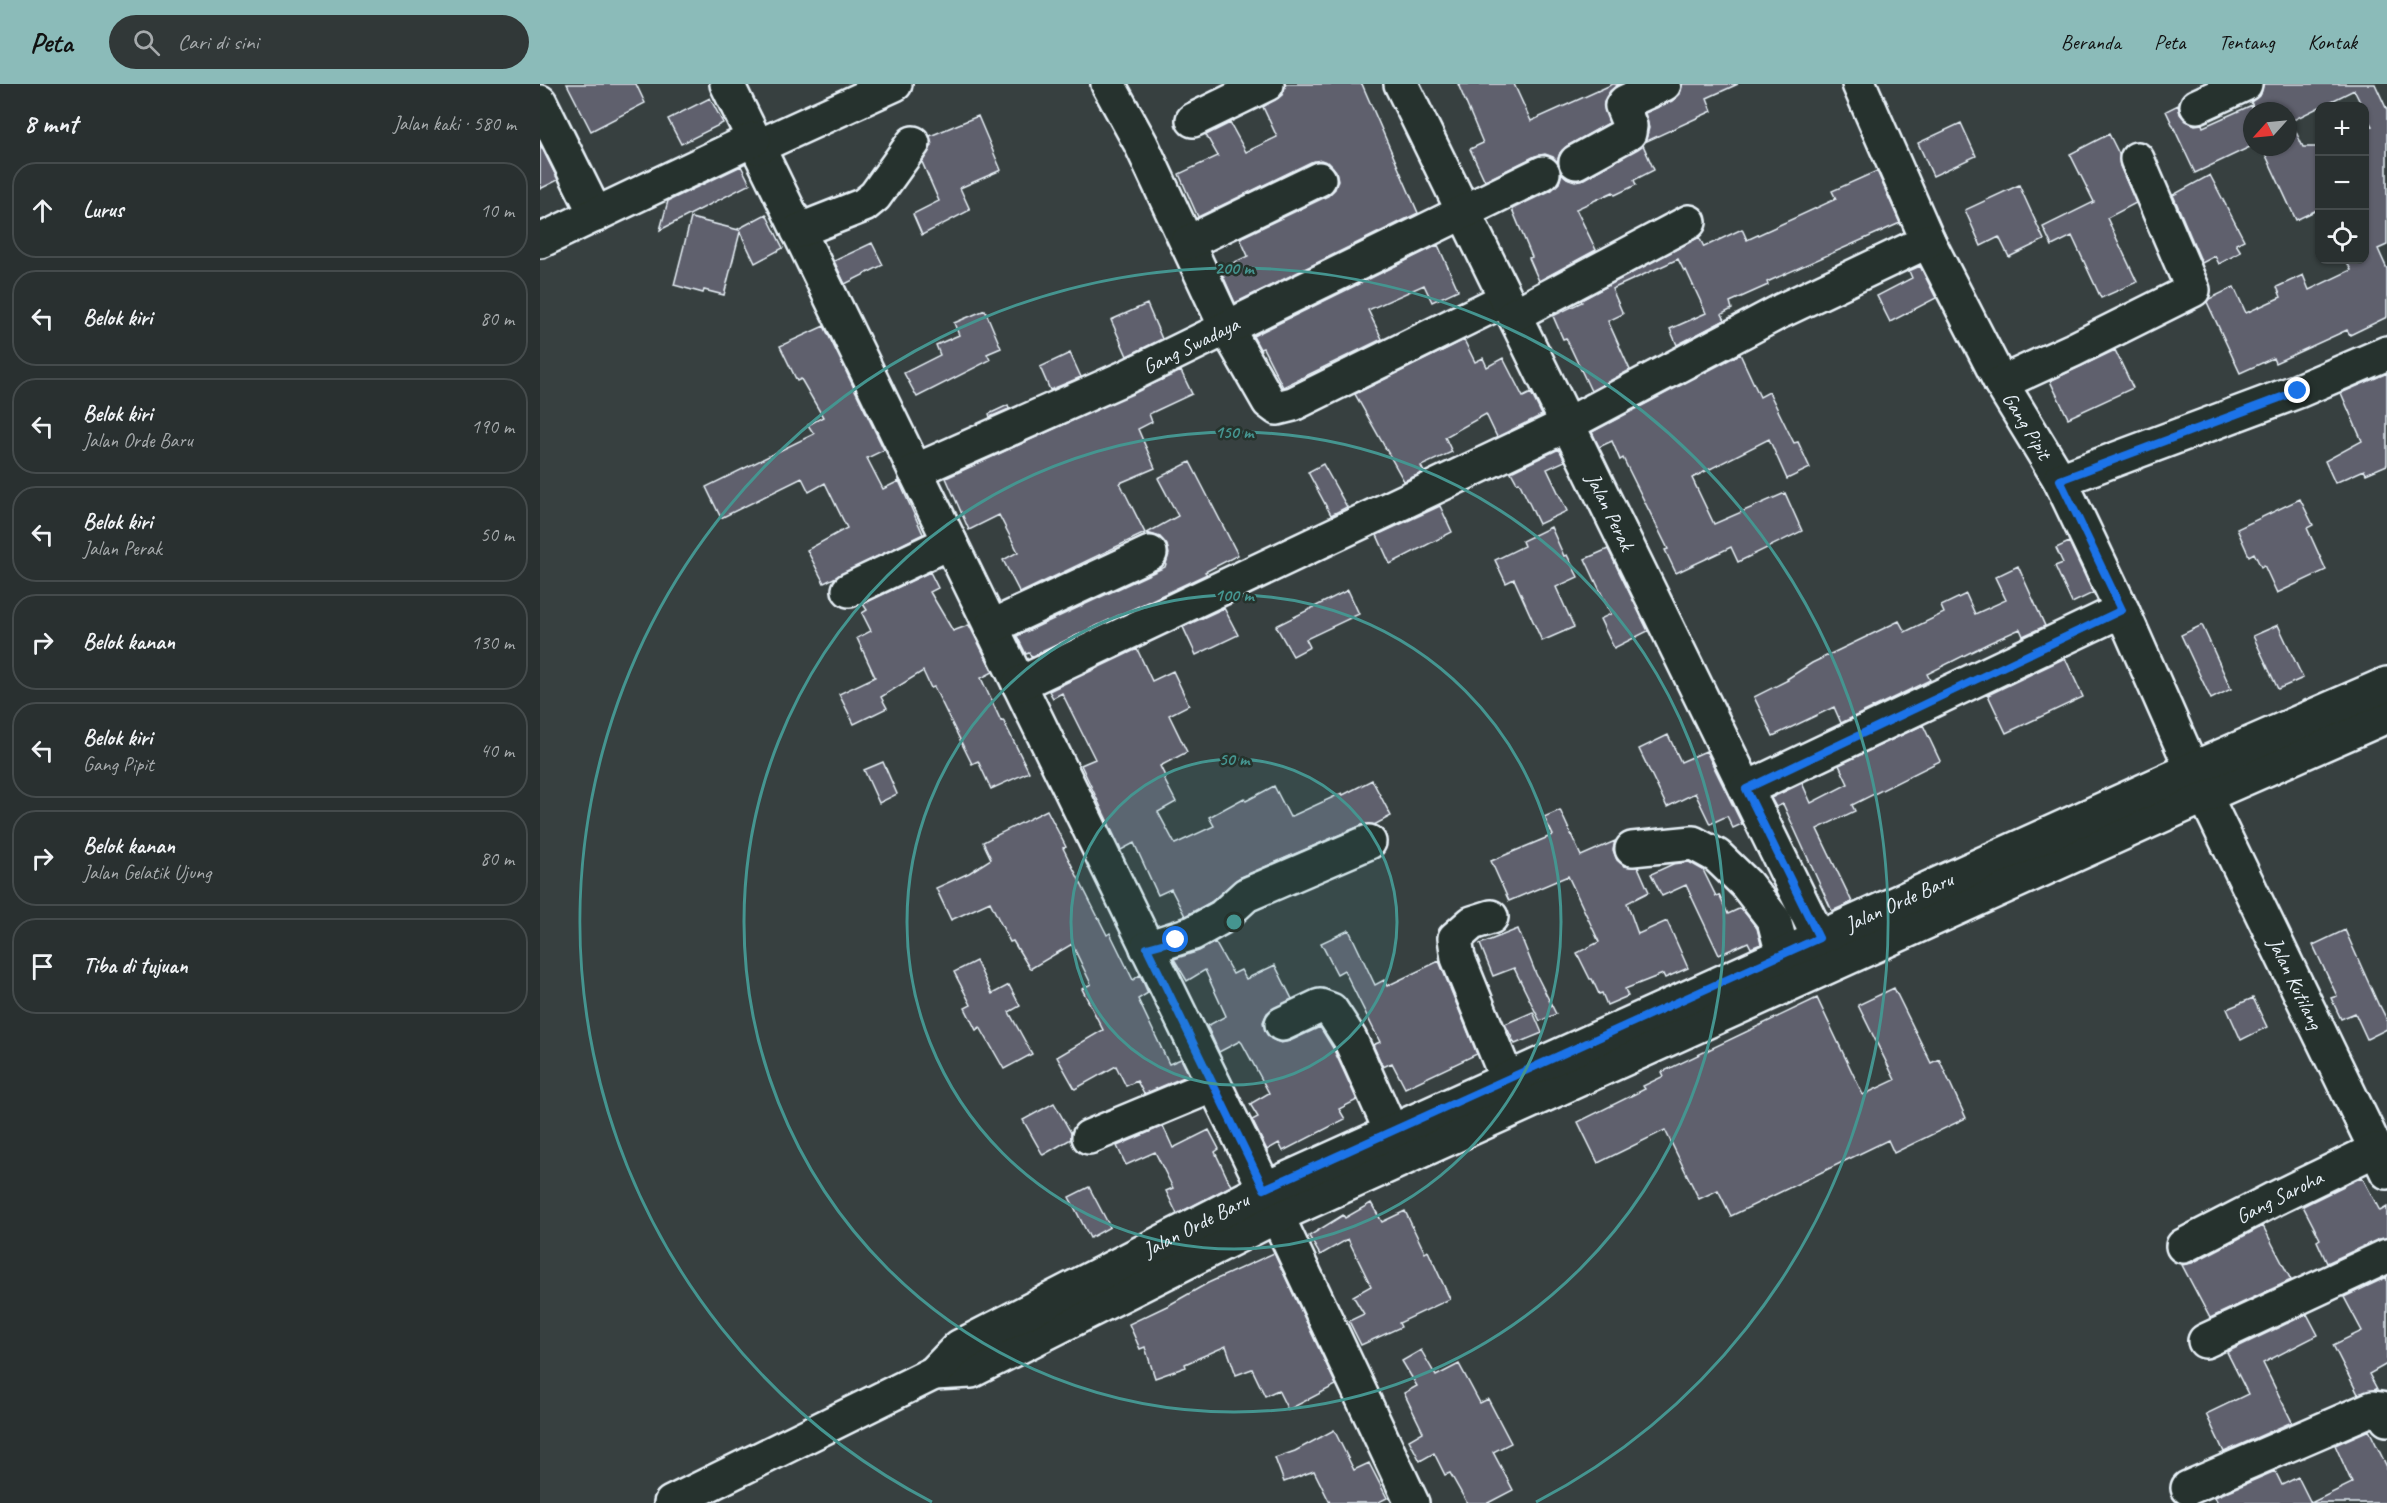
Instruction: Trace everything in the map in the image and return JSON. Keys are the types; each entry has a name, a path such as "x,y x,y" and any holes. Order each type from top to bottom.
{"street":[{"path":"727,84 1271,1202 1412,1503"},
{"path":"540,241 755,143 895,84"},
{"path":"1108,84 1141,144 1226,327 1269,402 1277,408 1293,404 1510,307 1689,222"},
{"path":"1193,120 1267,84"},
{"name":"Jalan Perak","path":"1401,84 1568,424 1636,536 1746,789 1819,938"},
{"path":"1576,162 1629,133 1630,126 1623,106 1625,102 1664,84"},
{"name":"Gang Pipit","path":"1859,84 1928,241 2001,383 2060,480 2122,610 2199,783"},
{"path":"2197,106 2245,84"},
{"path":"540,102 596,215"},
{"path":"798,231 864,205 875,196 913,143"},
{"path":"2001,383 2193,290 2137,159"},
{"name":"Gang Swadaya","path":"915,471 1124,378 1543,173"},
{"path":"1187,243 1319,179"},
{"path":"1019,684 1568,424 1781,311 1928,241"},
{"path":"2060,480 2298,391 2387,353"},
{"path":"849,590 950,542"},
{"path":"991,627 1150,553"},
{"path":"1746,789 2122,610"},
{"name":"Jalan Orde Baru","path":"671,1503 934,1373 959,1347 1271,1202 2199,783 2387,684"},
{"name":"Jalan Orde Baru","path":"1271,1202 1392,1131 1507,1079 1573,1066 1783,954 1819,938 2199,783 2387,716"},
{"name":"Jalan Kutilang","path":"2199,783 2381,1161"},
{"path":"1147,948 1193,933 1222,917 1246,896 1369,842"},
{"path":"1632,849 1693,843 1718,856 1746,884 1774,920 1783,954"},
{"path":"1491,917 1472,923 1455,938 1458,958 1507,1079"},
{"path":"1282,1024 1320,1006 1331,1010 1350,1039 1392,1131"},
{"path":"1089,1137 1214,1085"},
{"name":"Gang Saroha","path":"2183,1246 2274,1199 2381,1161"},
{"path":"2205,1341 2387,1256"},
{"path":"2188,1488 2373,1408 2381,1409 2387,1419"}],"building":[{"path":"567,84 636,84 645,103 591,131"},
{"path":"1286,84 1362,84 1418,213 1235,303 1220,269 1248,256 1240,238 1328,196 1335,189 1338,180 1336,171 1329,163 1321,160 1311,162 1198,217 1179,174 1218,156 1206,135 1230,123 1246,152 1277,137 1263,107 1282,95"},
{"path":"1458,84 1514,84 1531,121 1613,84 1619,84 1610,91 1604,103 1609,123 1567,146 1560,153 1557,162 1553,157 1545,154 1535,156 1485,181 1470,149 1483,143"},
{"path":"1682,84 1738,84 1707,98 1712,111 1645,142 1649,128 1645,113 1672,101 1680,94"},
{"path":"2263,84 2375,84 2387,110 2387,245 2378,249 2387,269 2387,317 2350,335 2347,330 2275,363 2273,358 2240,373 2207,302 2209,299 2234,287 2246,313 2281,297 2277,287 2303,275 2309,290 2351,270 2348,264 2369,264 2369,127 2372,126 2369,121 2369,102 2360,102 2354,90 2330,102 2315,102 2315,109 2297,118 2297,102 2251,102 2261,94"},
{"path":"710,98 723,123 681,144 668,119"},
{"path":"2178,105 2180,114 2186,121 2195,125 2202,124 2203,127 2243,109 2243,150 2195,173 2166,111"},
{"path":"978,116 1001,170 960,188 970,210 922,235 913,214 939,201 922,162 932,145 930,136"},
{"path":"1961,123 1976,156 1933,176 1918,143"},
{"path":"2109,134 2119,154 2120,166 2136,203 2107,218 2137,282 2101,298 2072,236 2052,246 2043,227 2094,202 2070,154"},
{"path":"2297,134 2303,147 2315,147 2315,211 2296,220 2266,156 2297,156"},
{"path":"540,144 558,180 540,189"},
{"path":"1643,145 1654,170 1634,180 1636,185 1615,195 1613,192 1576,209 1596,250 1539,281 1529,258 1532,257 1512,209 1552,190 1559,183 1562,173 1575,181 1584,179"},
{"path":"741,166 750,184 660,230 668,201"},
{"path":"1877,171 1900,223 1767,282 1768,285 1730,302 1732,309 1722,314 1725,320 1677,345 1670,329 1706,313 1686,270 1684,271 1678,259 1612,289 1623,314 1608,321 1630,370 1591,391 1553,316 1699,237 1704,247 1742,229 1747,240 1836,199 1832,191"},
{"path":"2210,175 2244,240 2236,244 2241,252 2219,264 2215,256 2202,263 2173,195"},
{"path":"2019,185 2044,240 2009,257 1999,237 1981,246 1965,210"},
{"path":"766,214 783,248 755,263 740,232 724,295 704,290 703,293 674,285 691,218 739,230"},
{"path":"872,243 883,265 845,284 834,261"},
{"path":"1438,245 1458,290 1432,302 1424,285 1368,310 1382,339 1283,387 1263,348 1260,349 1253,336"},
{"path":"1920,266 1936,298 1890,322 1877,296 1912,278 1909,271"},
{"path":"1147,304 1162,339 1127,356 1111,320"},
{"path":"985,310 1001,348 987,354 990,360 917,397 904,373 940,355 936,345 959,335 954,323"},
{"path":"824,326 884,450 867,458 883,489 899,481 923,534 824,583 807,550 847,528 825,483 809,492 802,478 721,518 706,487 814,434 808,425 823,417 801,379 797,381 780,346"},
{"path":"1464,340 1475,362 1483,358 1487,367 1503,358 1523,397 1531,393 1542,415 1497,437 1486,414 1445,437 1452,452 1421,466 1424,472 1404,481 1355,394"},
{"path":"2115,350 2133,388 2068,418 2050,381"},
{"path":"1070,353 1081,377 1050,390 1040,367"},
{"path":"1740,354 1760,397 1769,392 1794,443 1798,442 1810,468 1787,479 1769,439 1692,478 1714,524 1785,493 1802,531 1738,562 1731,547 1676,573 1665,550 1668,549 1623,458 1620,460 1612,441 1599,447 1592,432"},
{"path":"1181,371 1192,394 1149,414 1152,422 1138,429 1155,468 1120,483 1145,533 1020,593 1003,560 1018,552 999,515 969,530 946,478"},
{"path":"2387,373 2387,465 2366,474 2364,470 2335,483 2325,461 2362,441 2341,393"},
{"path":"1008,405 1009,409 990,417 989,414"},
{"path":"1559,449 1565,461 1547,469 1567,511 1539,524 1519,482 1517,483 1511,472"},
{"path":"1190,462 1238,555 1205,572 1207,574 1031,657 1029,653 1026,654 1017,636 1165,567 1169,554 1167,545 1160,537 1147,533 1178,516 1158,478"},
{"path":"1323,464 1347,507 1331,515 1308,472"},
{"path":"2300,499 2313,525 2307,528 2326,570 2277,593 2264,565 2261,567 2254,553 2249,556 2237,529"},
{"path":"1440,506 1452,532 1390,564 1377,535"},
{"path":"1551,527 1564,556 1567,555 1578,577 1556,587 1574,627 1542,641 1514,579 1506,583 1495,560 1524,546 1522,541"},
{"path":"2069,542 2093,593 2072,603 2055,566 2063,563 2056,548"},
{"path":"1608,549 1648,631 1614,648 1600,619 1611,614 1585,559"},
{"path":"2018,566 2045,626 2023,636 2020,629 1989,643 1927,674 1930,680 1841,723 1834,707 1773,736 1754,697 1788,680 1812,663 1899,621 1905,632 1944,613 1941,606 1966,594 1975,614 2006,600 1995,577"},
{"path":"930,572 938,588 930,592 953,631 969,625 993,672 981,678 1029,772 991,789 978,761 972,764 934,687 931,688 923,671 881,697 887,708 854,724 839,694 875,677 857,638 871,631 862,613 867,610 863,604"},
{"path":"1348,590 1359,614 1306,639 1310,647 1293,656 1276,626"},
{"path":"1224,608 1238,635 1196,655 1183,627"},
{"path":"2202,625 2231,689 2211,699 2181,635"},
{"path":"2278,625 2303,678 2278,689 2253,636"},
{"path":"1137,649 1152,681 1173,671 1189,705 1169,715 1187,752 1160,766 1176,802 1158,812 1175,844 1214,826 1209,817 1244,798 1246,801 1274,786 1290,817 1372,780 1391,816 1374,825 1362,825 1239,878 1211,902 1185,916 1171,889 1158,895 1134,843 1121,850 1081,765 1095,759 1062,693 1053,698 1049,691"},
{"path":"2065,658 2083,697 2006,733 1988,695"},
{"path":"1923,725 1940,761 1852,805 1855,811 1817,829 1852,902 1832,911 1783,804 1776,807 1771,798 1802,783 1811,803 1848,784 1839,765"},
{"path":"1668,735 1681,762 1706,751 1742,824 1733,828 1727,816 1710,824 1695,793 1667,807 1639,749"},
{"path":"883,762 897,794 879,803 864,770"},
{"path":"1047,810 1066,847 1063,848 1107,935 1110,933 1133,980 1140,975 1148,993 1138,999 1169,1064 1181,1059 1189,1075 1144,1094 1137,1081 1126,1086 1116,1066 1075,1089 1057,1057 1103,1030 1082,989 1091,984 1072,944 1030,969 1013,941 1010,942 990,902 951,920 936,888 969,873 991,859 983,842"},
{"path":"1560,810 1581,856 1615,841 1613,850 1617,860 1625,866 1638,867 1649,892 1627,903 1638,934 1667,921 1688,968 1665,978 1663,974 1625,989 1628,996 1607,1005 1577,953 1599,942 1568,876 1509,901 1491,861 1553,835 1544,817"},
{"path":"1689,862 1703,870 1728,914 1741,908 1757,928 1761,944 1751,948 1748,942 1719,955 1686,885 1662,896 1651,874 1673,864"},
{"path":"1518,929 1536,974 1556,1014 1540,1021 1514,968 1493,976 1480,944"},
{"path":"1349,930 1375,985 1384,980 1387,986 1439,961 1477,1054 1405,1088 1392,1063 1383,1067 1373,1045 1380,1042 1344,970 1337,974 1321,943"},
{"path":"2345,930 2387,1020 2387,1029 2367,1039 2355,1013 2341,1019 2331,998 2337,996 2313,945"},
{"path":"1215,942 1233,974 1241,970 1246,979 1275,965 1292,999 1267,1013 1263,1022 1265,1031 1271,1039 1281,1043 1320,1027 1333,1048 1357,1100 1339,1109 1345,1119 1283,1151 1279,1143 1267,1150 1252,1120 1258,1117 1250,1104 1269,1093 1242,1043 1240,1041 1219,1052 1207,1026 1226,1016 1205,970 1187,981 1174,959 1199,951"},
{"path":"976,961 992,994 1009,985 1020,1006 1009,1012 1032,1054 1004,1069 980,1027 976,1030 965,1008 971,1005 954,972"},
{"path":"1894,988 1931,1063 1939,1059 1966,1118 1894,1153 1888,1140 1731,1216 1718,1190 1699,1199 1665,1130 1598,1163 1578,1122 1645,1089 1643,1086 1664,1076 1662,1072 1817,998 1863,1095 1895,1080 1858,1005"},
{"path":"2253,998 2267,1027 2241,1040 2227,1009"},
{"path":"1533,1012 1542,1033 1515,1044 1505,1024"},
{"path":"1054,1103 1071,1133 1071,1139 1043,1155 1023,1120"},
{"path":"1163,1126 1173,1148 1209,1130 1219,1149 1215,1152 1231,1186 1177,1214 1166,1191 1173,1188 1155,1152 1126,1165 1117,1146"},
{"path":"2362,1177 2380,1211 2387,1207 2387,1238 2379,1239 2327,1263 2317,1241 2320,1239 2303,1206"},
{"path":"1089,1187 1110,1227 1090,1238 1069,1197"},
{"path":"1371,1203 1382,1222 1405,1211 1425,1253 1428,1251 1450,1299 1399,1323 1401,1327 1361,1345 1349,1321 1364,1314 1353,1296 1371,1286 1348,1239 1320,1255 1309,1236 1343,1215 1345,1218"},
{"path":"2263,1226 2291,1280 2210,1318 2182,1265 2192,1263"},
{"path":"1274,1253 1336,1385 1288,1410 1278,1390 1265,1396 1252,1369 1236,1375 1226,1346 1185,1364 1186,1367 1155,1378 1145,1347 1140,1349 1129,1324 1208,1283"},
{"path":"2387,1277 2387,1364 2369,1374 2377,1389 2358,1394 2333,1345 2362,1331 2344,1297"},
{"path":"2307,1314 2318,1335 2263,1363 2292,1422 2224,1452 2206,1414 2248,1394 2227,1352"},
{"path":"1421,1350 1436,1376 1459,1364 1480,1403 1488,1399 1511,1443 1493,1452 1513,1490 1488,1503 1467,1503 1450,1473 1445,1475 1434,1453 1420,1461 1409,1440 1423,1432 1404,1393 1417,1386 1402,1361"},
{"path":"1334,1430 1354,1470 1369,1463 1387,1498 1377,1503 1330,1503 1314,1471 1284,1482 1275,1458 1295,1451"},
{"path":"2369,1430 2387,1467 2387,1503 2311,1503 2352,1483 2335,1445"},
{"path":"2275,1471 2282,1485 2298,1477 2311,1503 2218,1503 2215,1497"}],"route":[{"path":"1176,940 1147,948 1264,1189 1819,938 1746,789 2122,610 2060,480 2298,391"}]}
